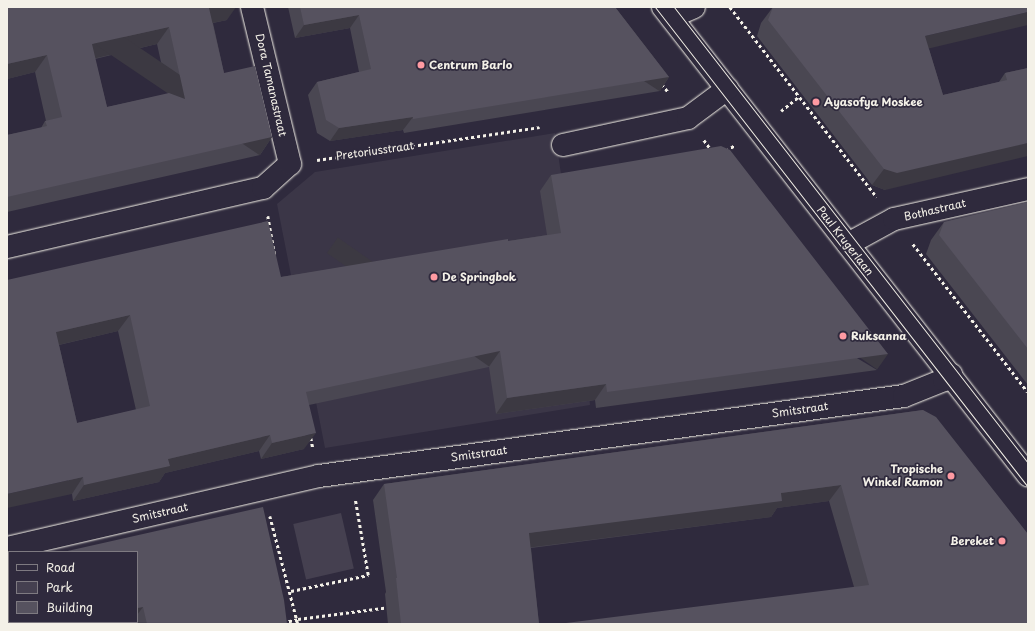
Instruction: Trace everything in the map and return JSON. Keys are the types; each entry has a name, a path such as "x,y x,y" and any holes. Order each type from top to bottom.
{"street":[{"name":"Dora Tamanastraat","path":"252,7 290,164"},
{"path":"667,12 694,7"},
{"name":"Paul Krugerlaan","path":"667,12 1028,474"},
{"path":"563,145 688,118 728,89"},
{"path":"7,247 263,188 290,164"},
{"name":"Bothastraat","path":"848,244 894,219 1028,189"},
{"name":"Smitstraat","path":"7,548 318,476 904,396 944,380 951,375"}],"path":[{"path":"660,81 713,152"},
{"name":"Pretoriusstraat","path":"290,164 560,124 563,145"},
{"path":"263,188 276,258"},
{"path":"311,438 318,476"},
{"path":"291,591 368,575 350,472"},
{"path":"262,489 291,591 298,624"},
{"path":"277,624 391,607"}],"shaded area":[{"name":"De Springbok","path":"555,133 582,306 590,405 325,448 277,204 315,172"}],"green space":[{"path":"341,513 354,569 306,580 293,524"}],"building":[{"path":"7,7 214,7 209,8 224,73 255,66 272,137 7,197 7,135 47,126 45,121 62,117 47,55 7,64","holes":["169,27 185,99 169,93 107,107 92,44"]},
{"path":"300,7 615,7 669,77 413,119 413,117 339,128 326,120 317,82 371,69 359,15 304,25"},
{"path":"773,7 1028,7 1028,12 925,36 943,95 1007,80 1005,73 1028,68 1028,143 897,173 884,169 768,20"},
{"path":"721,146 730,150 888,354 607,392 606,384 507,398 500,351 306,392 316,433 272,443 270,435 168,459 170,466 84,485 83,477 7,494 7,280 268,221 281,277 508,239 508,241 561,233 551,175","holes":["130,315 150,406 77,423 56,332"]},
{"path":"1028,202 1028,349 939,235 944,222"},
{"path":"923,410 936,417 1028,534 1028,624 558,624 869,585 841,485 781,493 782,501 529,533 539,624 401,624 397,578 384,484"},
{"path":"263,507 284,600 287,624 147,624 143,607 138,608 138,551 67,551"},
{"path":"8,564 8,623 40,624 7,624"}],"tram line":[{"path":"655,7 1028,487"},
{"path":"674,7 1028,463"}],"place":[{"name":"Centrum Barlo","path":"421,65"},
{"name":"Ayasofya Moskee","path":"816,102"},
{"name":"De Springbok","path":"434,277"},
{"name":"Ruksanna","path":"843,336"},
{"name":"Tropische Winkel Ramon","path":"951,476"},
{"name":"Bereket","path":"1002,541"}]}
